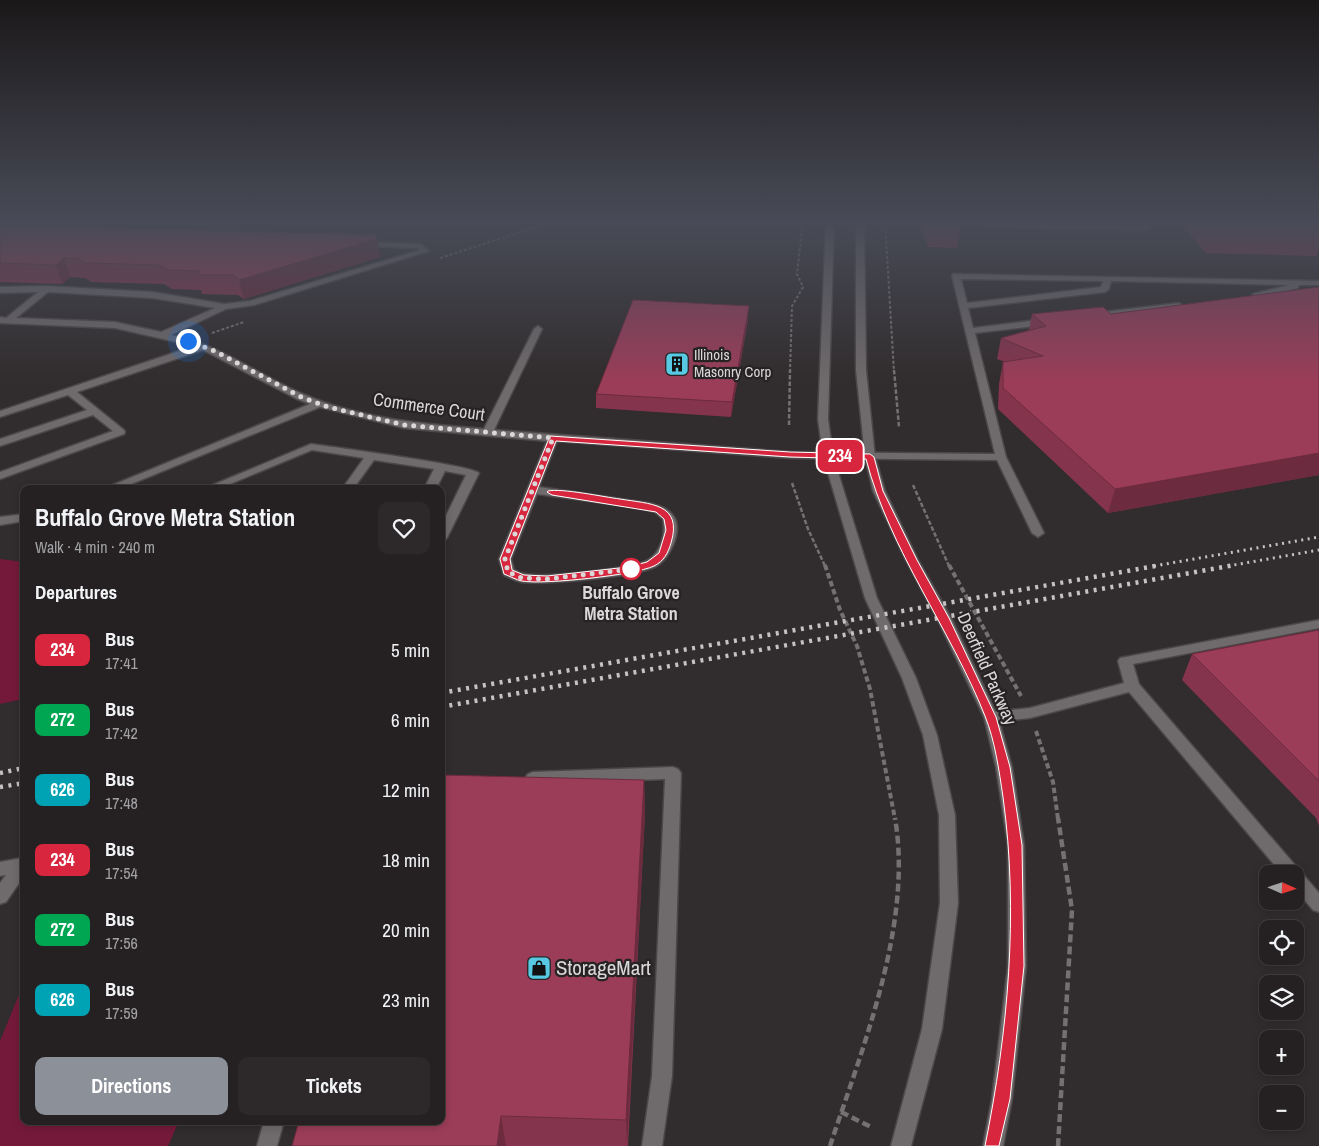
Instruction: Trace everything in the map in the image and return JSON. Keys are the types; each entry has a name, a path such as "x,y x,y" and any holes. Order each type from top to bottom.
{"main road":[{"path":"163,335 224,307 251,303 346,274"},
{"path":"828,274 823,419 828,456 871,598 909,678 930,735 947,815 948,903 933,1019 901,1146"},
{"name":"Deerfield Parkway","path":"860,274 861,370 870,457 879,491 912,560 944,618 991,717 1004,767 1016,845 1017,956 1002,1099 993,1146"},
{"path":"1038,533 1001,457 956,276 1319,284"},
{"path":"964,306 1105,289 1108,279"},
{"path":"1246,298 1266,295 1304,283"},
{"path":"0,290 46,289 153,295 224,307"},
{"path":"4,320 46,289"},
{"path":"1088,316 1187,305"},
{"name":"Commerce Court","path":"4,320 79,322 124,327 163,335 204,346 301,397 319,404 404,425 553,438 828,456 1001,457"},
{"path":"970,331 1058,320"},
{"path":"487,433 538,329"},
{"path":"0,414 204,346"},
{"path":"0,476 120,432 70,391"},
{"path":"118,485 319,404"},
{"path":"0,443 94,411"},
{"path":"533,490 660,510 669,518 670,530 663,554 651,564 628,570 556,578 522,578 508,572 505,559 553,438"},
{"path":"218,485 311,447 473,473 445,530"},
{"path":"350,485 371,456"},
{"path":"432,485 441,467"},
{"path":"0,521 20,518"},
{"path":"1284,865 1132,686 1125,661 1319,624"},
{"path":"991,717 1030,713 1132,686"},
{"path":"519,779 673,773 662,1076 652,1146"},
{"path":"0,869 20,865"},
{"path":"0,897 20,868"},
{"path":"1304,888 1319,905"},
{"path":"268,1146 273,1125"}],"path":[{"path":"789,424 792,306 803,288 797,274"},
{"path":"888,274 899,427"},
{"path":"792,483 808,529 824,563 840,610 857,646 884,754 898,835 897,912 875,1012 830,1146"},
{"path":"841,1112 871,1127"}],"shaded area":[{"path":"0,559 20,562 20,700 0,704"},
{"path":"20,994 20,1125 177,1125 168,1146 0,1146 0,1041"}],"building":[{"path":"258,274 239,280 233,275 197,275"},
{"path":"1319,287 1319,453 1115,489 1003,388 1003,362 1043,356 1001,338 1046,326 1032,314 1103,307 1111,314"},
{"name":"Illinois Masonry Corp","path":"633,300 749,306 732,402 596,394"},
{"path":"1319,630 1319,781 1192,654"},
{"name":"StorageMart","path":"445,775 644,780 626,1120 501,1116 497,1146 292,1146 298,1125 445,1125"}],"railway":[{"path":"1154,566 1319,537"},
{"path":"1228,566 1319,550"},
{"path":"445,692 1161,565"},
{"path":"445,706 1235,565"},
{"path":"0,773 20,769"},
{"path":"0,787 20,784"}],"bus line":[{"name":"234","path":"552,492 660,510 669,518 670,530 663,554 651,564 628,570 547,579 522,578 508,572 505,559 553,438 790,455 870,457 879,491 912,560 944,618 991,717 1004,767 1016,845 1017,966 1002,1099 993,1146"}],"place":[{"name":"Illinois Masonry Corp","path":"677,364"},
{"name":"Buffalo Grove Metra Station","path":"631,569"},
{"name":"StorageMart","path":"539,968"}],"route":[{"path":"188,341 215,351 301,397 328,407 404,425 442,430 553,438 505,559 508,572 522,578 547,579 631,569"}]}
